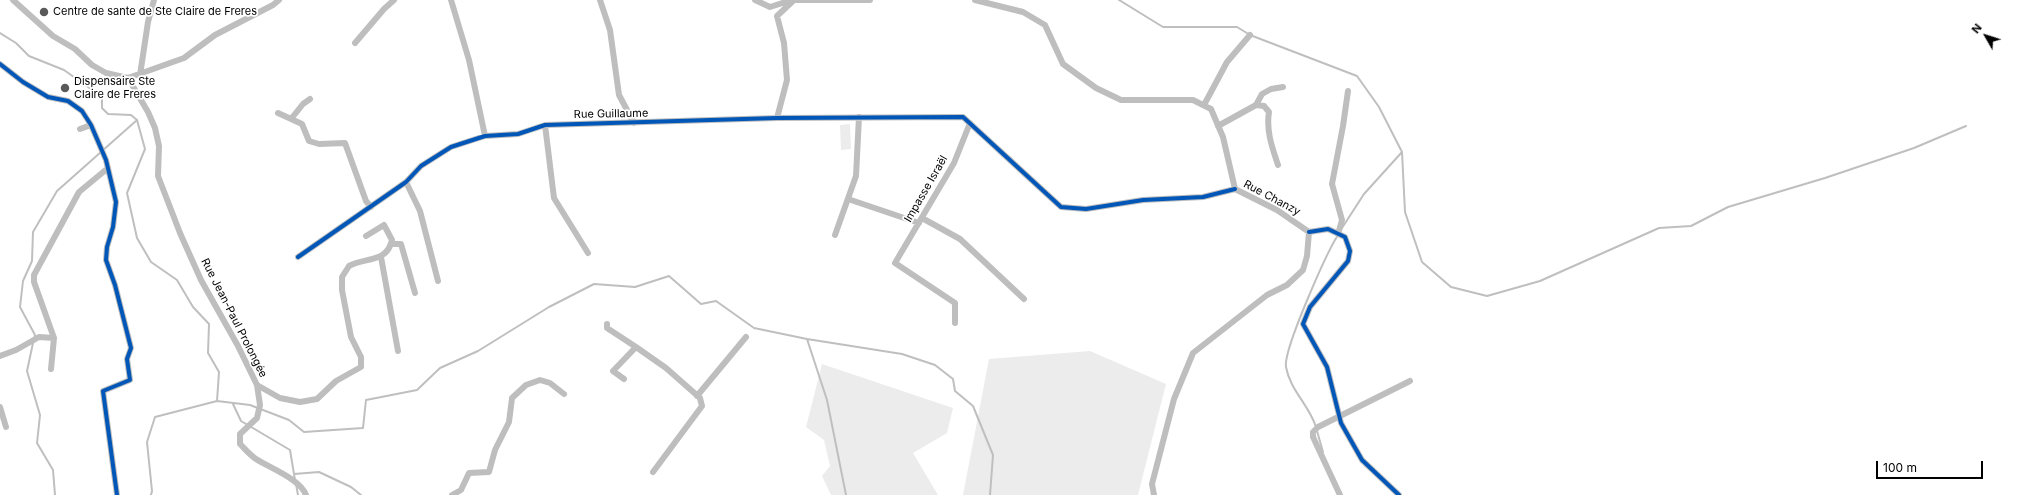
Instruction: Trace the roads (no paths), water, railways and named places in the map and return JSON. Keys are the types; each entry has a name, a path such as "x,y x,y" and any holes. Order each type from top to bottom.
{"street":[{"path":"13,0 53,36 75,49 92,65 106,74 128,78 140,75 184,58 215,35 273,5 279,0"},
{"path":"140,75 148,22 154,0"},
{"path":"355,43 384,9 394,0"},
{"path":"451,0 469,60 485,136"},
{"path":"600,0 610,30 619,95 634,123"},
{"path":"755,0 770,7 794,0 870,0"},
{"path":"777,118 787,80 784,43 777,16 794,0"},
{"path":"975,0 1023,12 1045,25 1063,64 1096,88 1121,100 1193,100 1204,105 1227,62 1250,35"},
{"path":"0,64 23,82 48,97 68,101 82,111 91,125 106,160 116,202 113,228 107,247 106,260 115,285 131,348 127,359 130,380 104,391 117,495"},
{"name":"Rue Jean-Paul Prolongée","path":"128,78 148,112 155,128 159,146 158,176 180,233 201,280 257,385 260,405 257,418 240,434 240,444 255,458 284,474 304,490 306,495"},
{"path":"1218,126 1256,104 1262,94 1271,89 1284,87"},
{"path":"1338,234 1342,220 1332,184 1348,91"},
{"path":"291,119 303,104 310,99"},
{"path":"1256,104 1264,106 1269,112 1267,122 1269,138 1278,165"},
{"name":"Rue Chanzy","path":"1204,105 1211,109 1223,136 1235,189 1277,210 1309,232"},
{"path":"278,113 302,124 308,142 319,144 345,143 366,201 371,207"},
{"path":"835,235 856,176 859,117"},
{"name":"Rue Guillaume","path":"298,257 406,182 421,166 452,147 485,136 518,134 545,125 777,118 963,117 970,123"},
{"path":"970,123 1061,207 1086,210 1142,200 1203,197 1235,189"},
{"name":"Impasse Israël","path":"955,323 955,302 895,263 954,163 970,123"},
{"path":"80,130 91,125"},
{"path":"545,125 554,198 588,253"},
{"path":"51,369 54,338 34,282 34,275 79,192 108,168"},
{"path":"406,182 420,211 438,281"},
{"path":"848,199 920,221 960,239 1024,299"},
{"path":"257,385 280,398 300,402 317,399 336,381 361,367 361,357 351,337 342,290 342,277 349,266 381,257 387,253 392,240 384,226 366,236"},
{"path":"1154,495 1152,484 1174,399 1193,353 1267,295 1287,285 1303,270 1307,256 1309,232 1328,229 1345,237 1350,251 1348,261 1310,308 1304,324 1327,367 1341,424 1362,460 1399,495"},
{"path":"391,244 401,244 415,293"},
{"path":"381,257 398,350"},
{"path":"607,324 607,328 666,368 701,400 702,406 653,472"},
{"path":"0,356 16,350 39,337 54,338"},
{"path":"697,396 746,337"},
{"path":"624,379 613,371 636,347"},
{"path":"452,495 461,490 469,474 489,472 495,450 509,422 512,398 526,384 540,380 550,383 564,394"},
{"path":"1340,495 1312,435 1318,427 1410,381"},
{"path":"0,407 6,427"}],"waterway":[{"path":"1119,0 1163,27 1237,27 1250,35 1357,76 1379,107 1402,152 1364,194 1342,228"},
{"path":"0,33 16,43 29,56 64,70 98,94 102,98 102,108 108,114 131,115 137,120 145,149 127,193 137,238 151,262 177,280 193,307 209,324 208,353 219,372 217,401"},
{"path":"34,339 35,335 20,307 23,281 32,261 33,232 57,191 137,120"},
{"path":"1402,152 1405,212 1422,262 1451,287 1487,296 1540,281 1659,228 1691,226 1728,207 1825,178 1914,148 1966,126"},
{"path":"1316,427 1313,419 1291,383 1286,367 1287,357 1298,322 1325,260 1338,235"},
{"path":"151,495 152,491 147,442 155,417 217,401 250,405 289,420 304,432 363,428 366,400 417,390 440,368 478,351 549,307 594,284 635,287 669,276 701,304 716,301 754,328 807,339 902,354 935,365 953,379 955,391 973,406 993,455 990,495"},
{"path":"807,339 827,400 846,495"},
{"path":"33,343 27,371 40,415 37,443 53,470 55,495"},
{"path":"233,404 241,421 290,450 295,480"},
{"path":"1317,431 1323,452"},
{"path":"294,474 319,472 351,487 361,495"},
{"path":"296,484 298,495"}],"place":[{"name":"Centre de sante de Ste Claire de Freres","path":"44,12"},
{"name":"Dispensaire Ste Claire de Freres","path":"65,88"}]}
